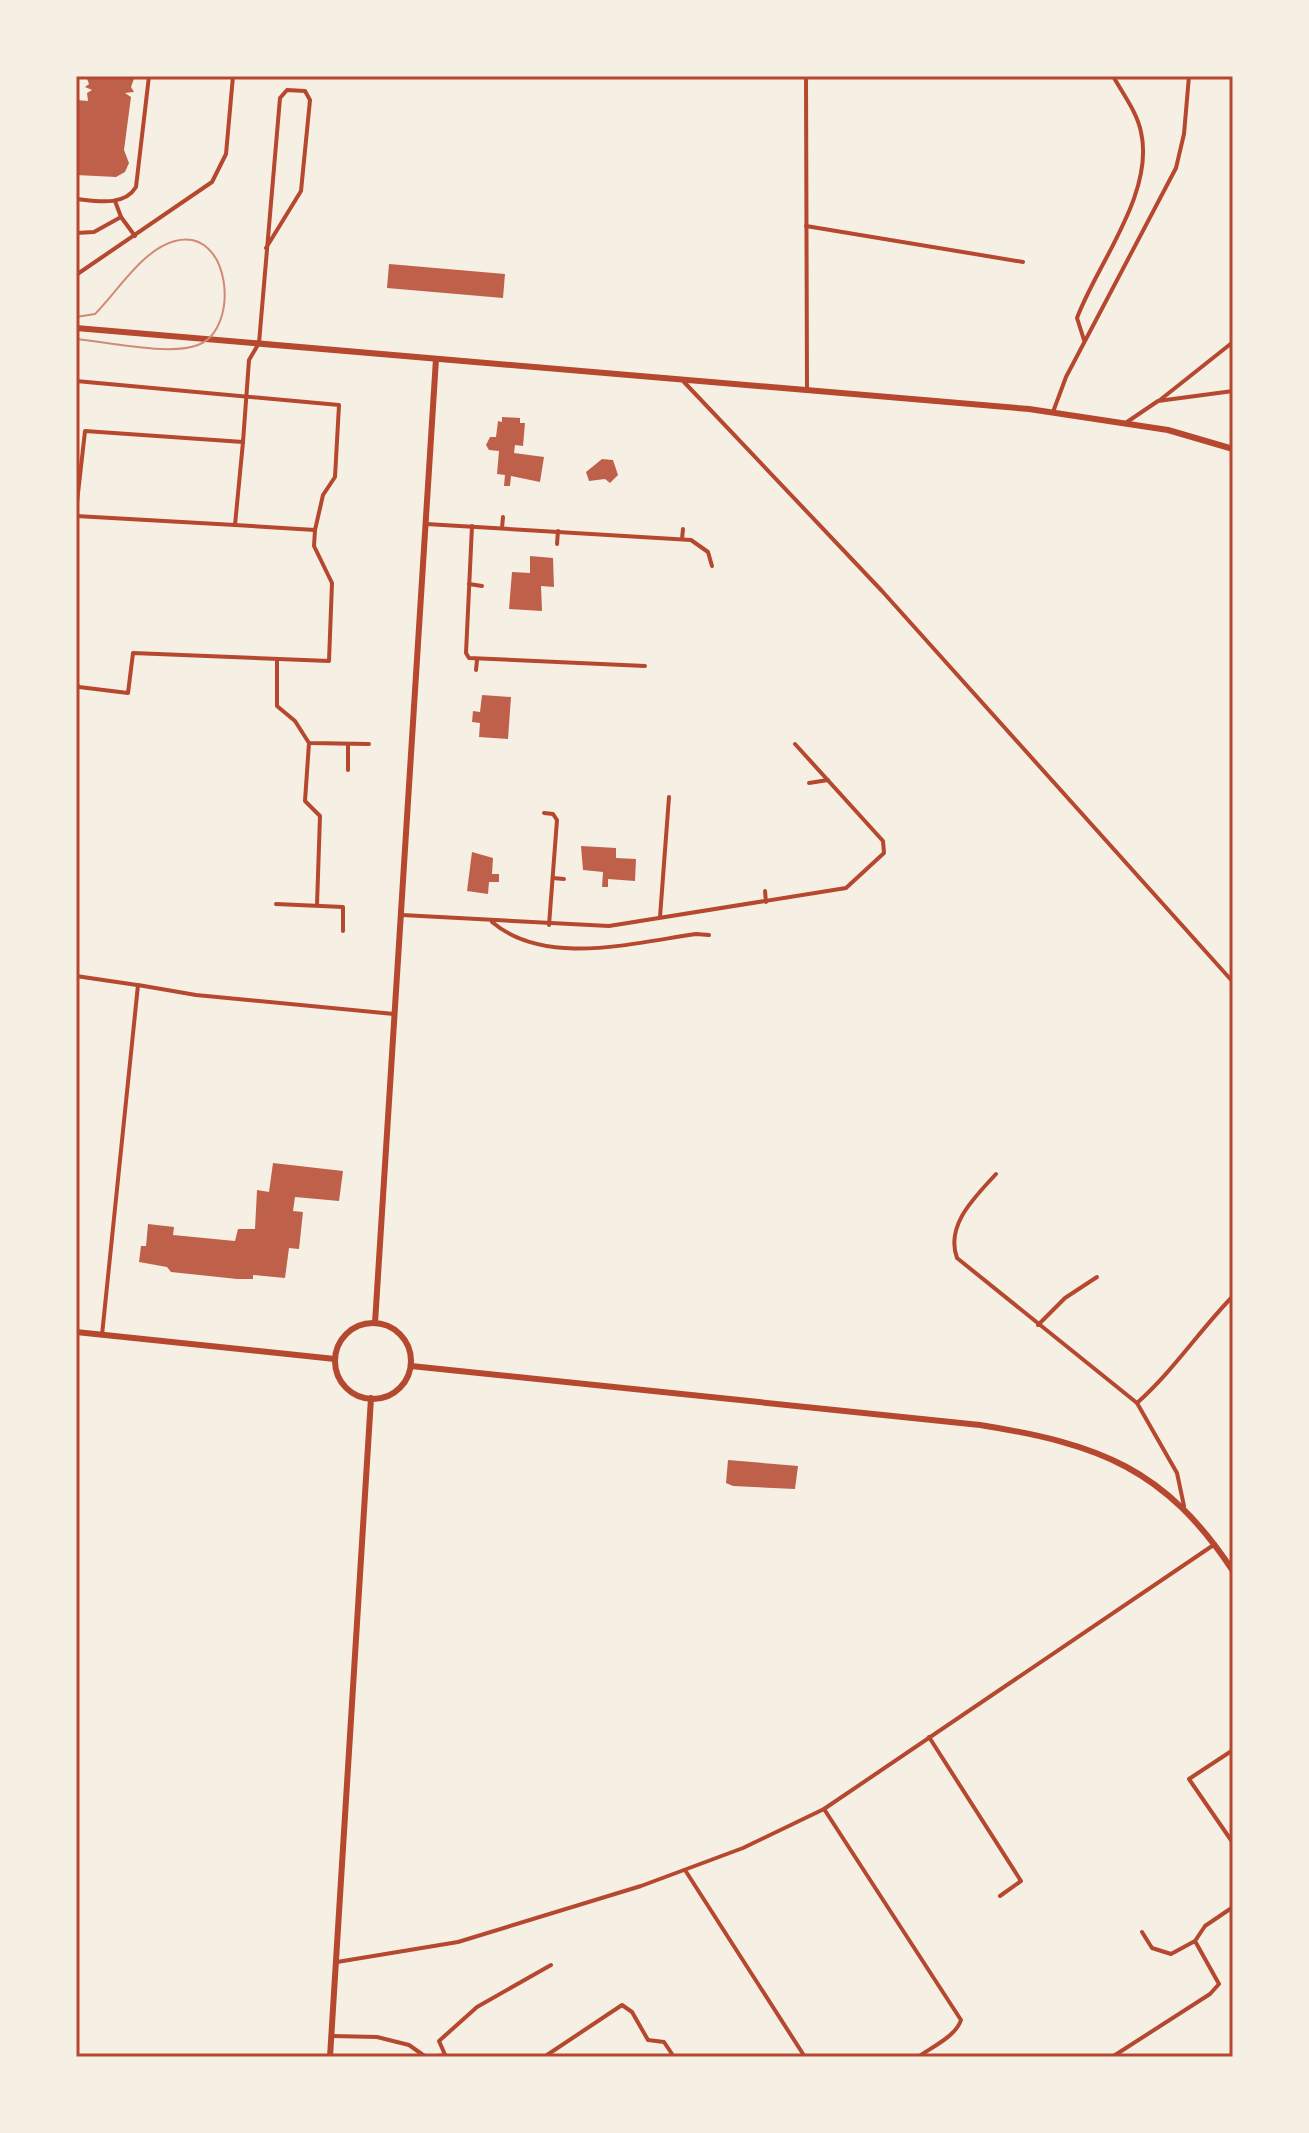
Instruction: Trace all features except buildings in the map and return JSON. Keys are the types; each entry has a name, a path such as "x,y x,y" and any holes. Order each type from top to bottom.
{"main road":[{"path":"76,328 1053,412 1127,422 1233,449"},
{"path":"375,1323 436,359"},
{"path":"375,1323 394,1329 403,1337 409,1348 411,1366 404,1383 395,1391 371,1398 350,1391 342,1382 335,1359 337,1348 350,1331 375,1323"},
{"path":"76,1332 335,1359"},
{"path":"411,1366 1033,1433 1097,1452 1153,1482 1184,1506 1215,1543 1233,1571"},
{"path":"330,2057 371,1398"}],"street":[{"path":"76,199 115,201 131,195 139,177 149,76"},
{"path":"76,275 204,189 220,173 226,154 233,76"},
{"path":"806,76 807,391"},
{"path":"1084,340 1077,318 1133,202 1143,150 1137,117 1113,76"},
{"path":"1053,412 1084,340 1176,168 1184,134 1189,76"},
{"path":"235,525 249,360 259,343 266,248 280,98 287,90 305,91 310,100 301,191 266,248"},
{"path":"115,201 121,217 135,236"},
{"path":"76,233 94,232 121,217"},
{"path":"806,226 1023,262"},
{"path":"1127,422 1233,342"},
{"path":"76,381 339,405 335,477 323,495 314,546 332,583 329,661 133,653 128,693 79,687 76,684"},
{"path":"684,382 888,598 1233,982"},
{"path":"1158,401 1233,391"},
{"path":"243,442 85,431 76,514 315,530"},
{"path":"502,528 503,517"},
{"path":"426,524 682,539 703,546 712,566"},
{"path":"472,526 466,653 477,660 645,666"},
{"path":"682,539 683,529"},
{"path":"557,544 558,531"},
{"path":"469,584 482,586"},
{"path":"277,660 277,706 295,721 309,743 305,801 320,816 317,905"},
{"path":"476,670 477,660"},
{"path":"309,743 369,744"},
{"path":"348,744 348,770"},
{"path":"402,915 609,926 846,888 884,853 883,841 795,744"},
{"path":"809,783 828,780"},
{"path":"660,917 669,797"},
{"path":"544,813 553,814 557,820 549,925"},
{"path":"553,878 564,879"},
{"path":"765,891 766,902"},
{"path":"276,904 343,907 343,931"},
{"path":"490,921 504,933 545,945 595,948 696,934 709,935"},
{"path":"76,976 196,995 395,1014"},
{"path":"102,1335 138,985"},
{"path":"996,1174 958,1222 952,1246 957,1258 1137,1403 1177,1473 1184,1506"},
{"path":"1038,1325 1065,1298 1097,1277"},
{"path":"1137,1403 1166,1377 1233,1296"},
{"path":"337,1962 435,1948 685,1870 743,1848 824,1809 1215,1543"},
{"path":"929,1737 1021,1881 1000,1896"},
{"path":"1233,1750 1189,1779 1233,1843"},
{"path":"824,1809 961,2020 948,2037 919,2057"},
{"path":"685,1870 802,2056"},
{"path":"1142,1932 1152,1948 1171,1954 1195,1941 1205,1926 1233,1907"},
{"path":"1112,2057 1210,1994 1219,1984 1195,1941"},
{"path":"332,2036 377,2037 409,2045 428,2057 446,2056 439,2041 455,2024 551,1965"},
{"path":"544,2057 622,2005 632,2012 648,2040 664,2042 674,2057"}],"tram line":[{"path":"76,317 95,314 141,262 175,241 194,241 208,249 218,263 224,281 220,320 212,335 198,345 155,349 76,339"}]}
